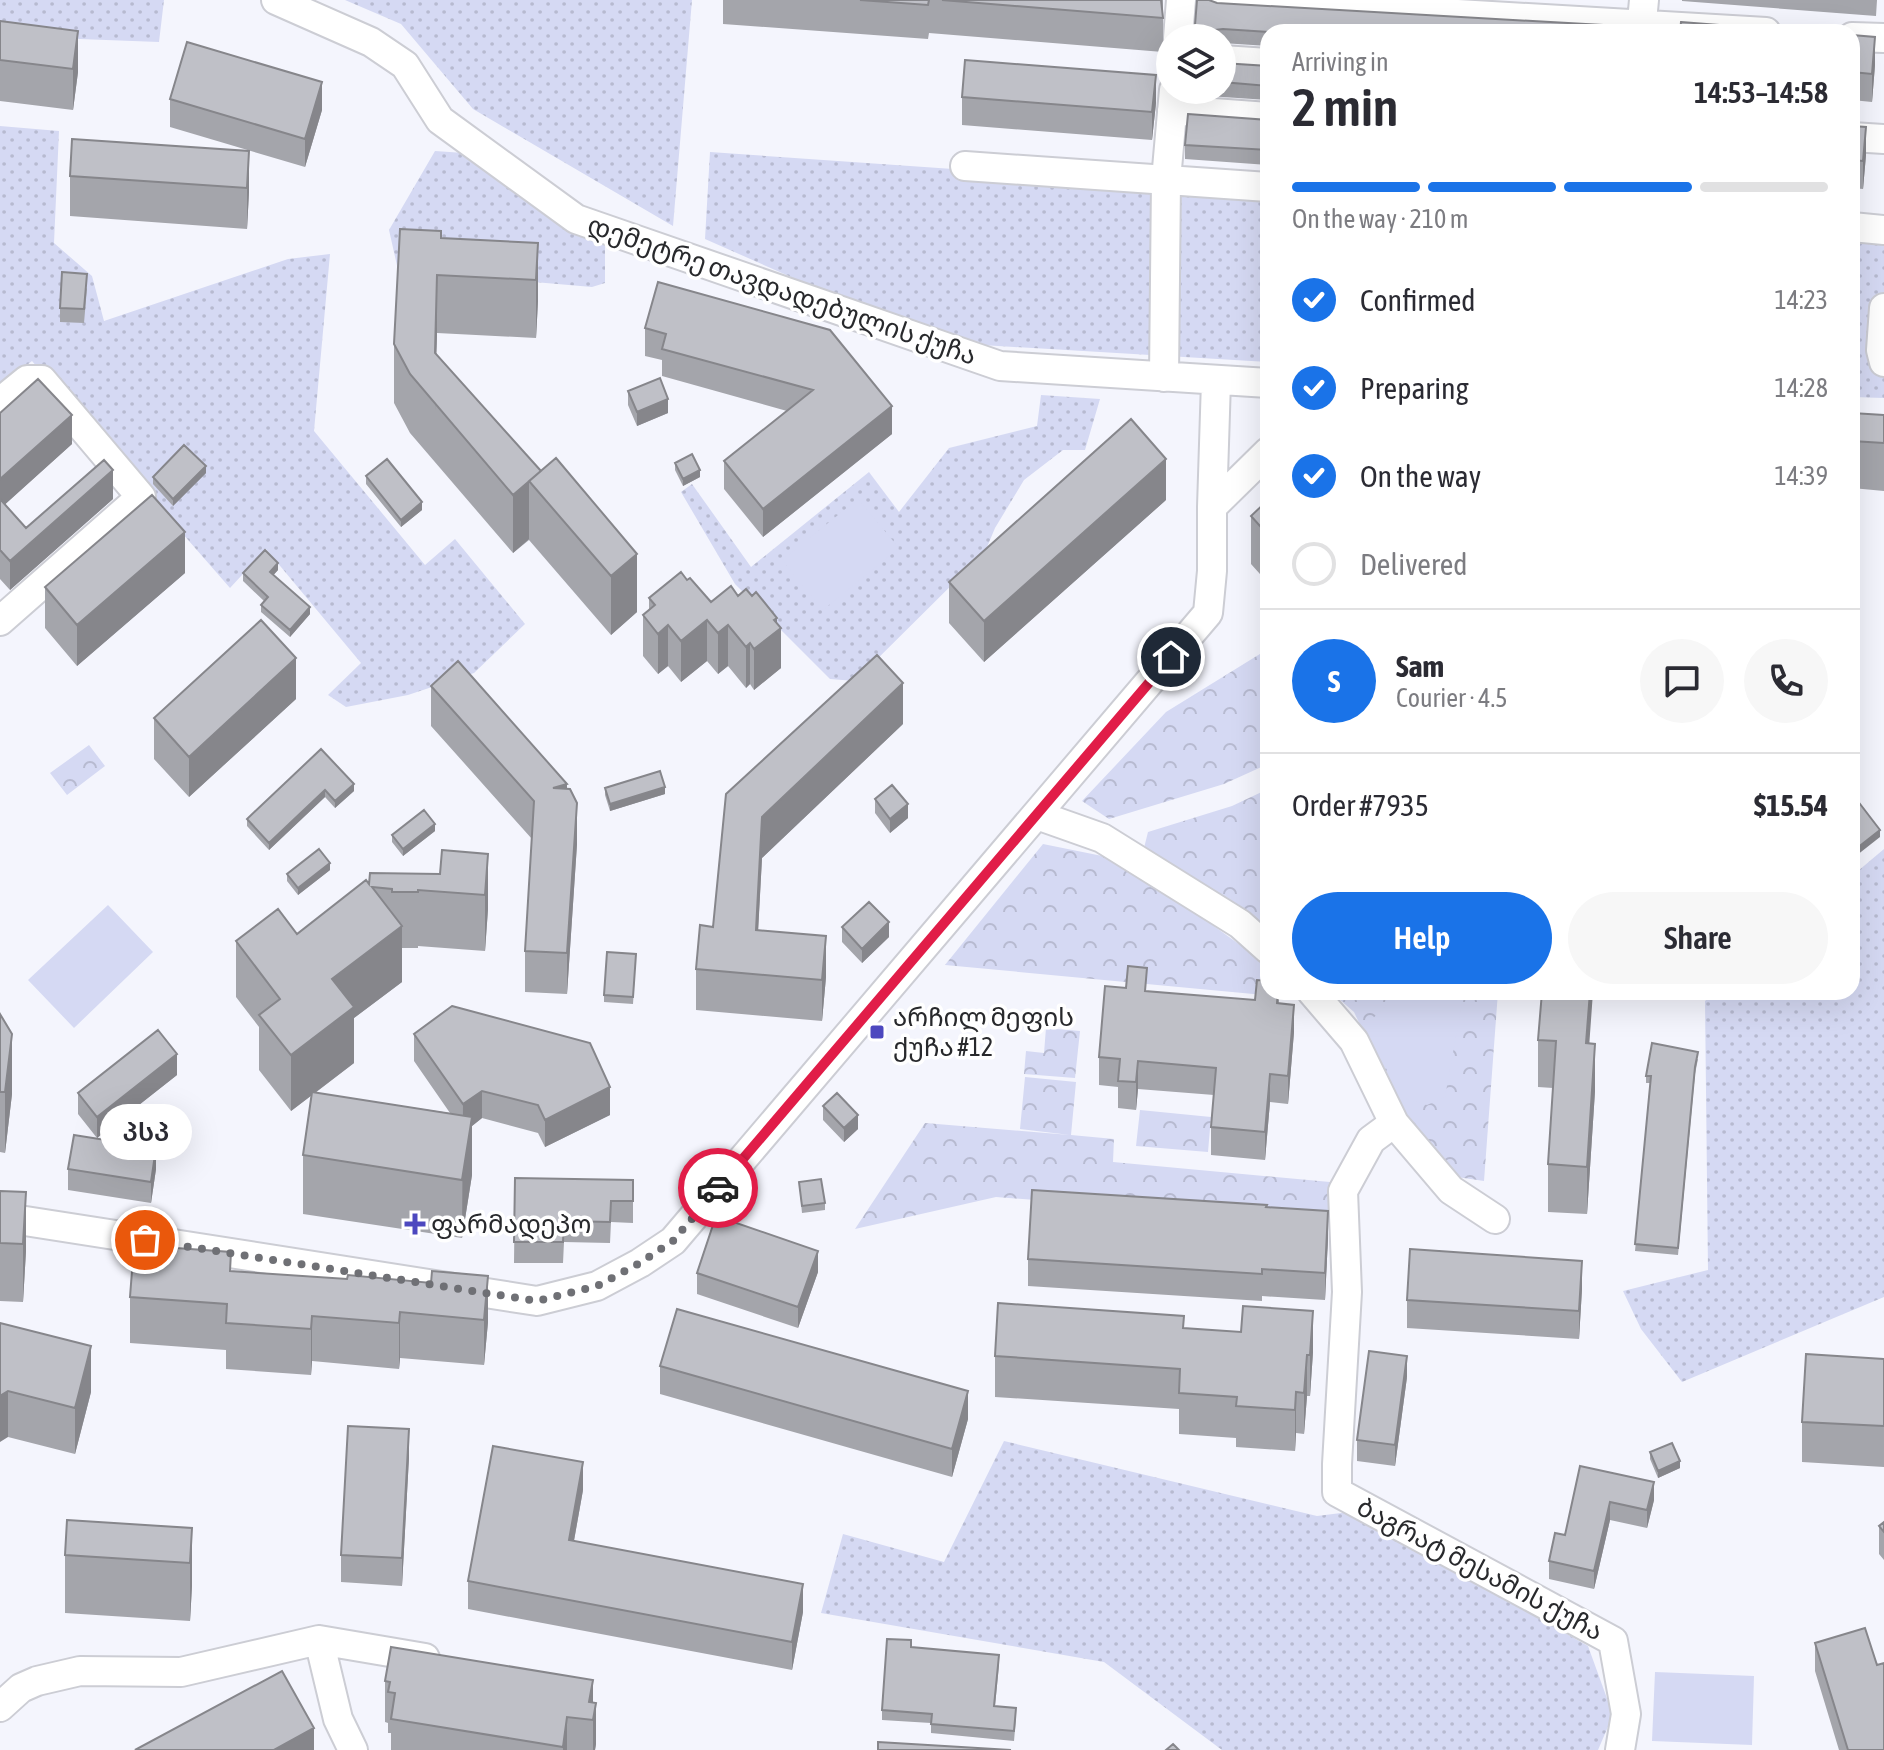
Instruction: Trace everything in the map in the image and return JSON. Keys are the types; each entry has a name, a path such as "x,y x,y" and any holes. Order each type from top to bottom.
{"street":[{"name":"დემეტრე თავდადებულის ქუჩა","path":"276,0 409,60 440,120 576,219 1000,366 1260,383"},
{"path":"1179,24 1181,0"},
{"path":"1218,0 1416,6 1690,24"},
{"path":"1860,37 1884,38"},
{"path":"1236,61 1260,62"},
{"path":"1164,377 1166,180 1173,104"},
{"path":"1195,104 1260,116"},
{"path":"1860,138 1884,139"},
{"path":"965,166 1260,186"},
{"path":"1860,228 1884,230"},
{"path":"1884,308 1881,350 1884,362"},
{"path":"0,402 27,380 42,380 141,497 0,621"},
{"path":"0,1217 537,1301 597,1286 673,1241 1208,613 1212,571 1216,381"},
{"path":"1212,507 1260,460"},
{"path":"1037,815 1102,838 1240,924 1260,942"},
{"path":"1319,1000 1354,1041 1394,1123 1451,1190 1495,1219"},
{"name":"ბაგრატ მესამის ქუჩა","path":"1394,1123 1371,1140 1343,1191 1347,1292 1337,1492 1613,1641 1626,1714 1620,1750"},
{"path":"0,1707 21,1688 80,1671 181,1672 319,1640 444,1662"},
{"path":"319,1640 338,1719 353,1750"}],"green space":[{"path":"0,0 164,0 159,42 0,36"},
{"path":"345,0 692,0 673,226 473,109 401,24"},
{"path":"0,126 59,131 54,243 92,276 104,321 288,259 330,254 314,431 425,565 455,539 525,624 474,673 408,695 346,707 328,695 361,663 266,549 230,588 32,361 0,386"},
{"path":"435,151 464,153 588,230 605,246 605,283 592,287 398,270 389,230"},
{"path":"710,152 1260,190 1260,362 982,345 825,292 705,239"},
{"path":"1860,232 1884,234 1884,398 1860,397"},
{"path":"1041,395 1100,399 1085,450 1063,450 1024,480 995,528 985,552 855,681 830,679 735,584 681,492 692,484 751,567 869,472 899,512 949,448 1037,426"},
{"path":"858,499 899,548 823,610 782,560"},
{"path":"1260,654 1260,768 1224,784 1109,819 1082,801 1166,712"},
{"path":"89,745 105,766 67,795 50,773"},
{"path":"1260,793 1260,926 1236,904 1143,852 1148,832 1232,806"},
{"path":"1043,844 1122,860 1260,959 1260,995 945,965"},
{"path":"1884,849 1884,1297 1682,1382 1641,1329 1623,1291 1708,1270 1705,1001 1860,1000 1860,869"},
{"path":"108,905 153,952 74,1028 28,980"},
{"path":"1340,1000 1497,1000 1484,1181 1457,1177 1399,1107 1354,1012"},
{"path":"1392,1000 1463,1000 1445,1097 1427,1105 1403,1098 1363,1028"},
{"path":"1046,1028 1080,1031 1075,1078 1024,1074 1026,1051 1044,1053"},
{"path":"1025,1077 1076,1082 1071,1135 1114,1139 1113,1162 1330,1182 1338,1223 996,1197 855,1229 925,1123 1070,1135 1020,1129"},
{"path":"1140,1110 1211,1117 1208,1152 1136,1146"},
{"path":"1004,1441 1317,1516 1349,1512 1588,1646 1613,1715 1598,1750 1222,1750 1104,1662 821,1613 843,1534 944,1562"},
{"path":"1655,1672 1754,1676 1752,1745 1652,1741"}],"building":[{"path":"860,0 929,0 928,5"},
{"path":"942,0 1161,0 1163,18"},
{"path":"1197,0 1585,24 1260,24 1260,31 1236,30 1236,24 1195,24"},
{"path":"0,21 78,31 73,69 0,60"},
{"path":"1860,36 1875,37 1872,74 1860,73"},
{"path":"187,42 322,82 305,139 170,99"},
{"path":"965,60 1156,75 1152,112 962,97"},
{"path":"1236,64 1260,65 1260,85 1236,83"},
{"path":"1188,114 1260,119 1260,150 1185,145"},
{"path":"1860,127 1866,127 1863,161 1860,161"},
{"path":"72,139 249,151 247,188 70,176"},
{"path":"400,229 441,231 441,238 538,243 536,280 437,275 435,353 541,471 513,495 410,374 394,344"},
{"path":"62,272 87,274 84,309 60,308"},
{"path":"658,282 830,330 892,406 763,509 724,461 813,390 662,349 666,334 645,328"},
{"path":"660,378 668,399 637,412 628,391"},
{"path":"38,379 72,415 0,479 0,413"},
{"path":"1860,414 1884,415 1884,443 1860,442"},
{"path":"1131,419 1166,459 984,621 949,582"},
{"path":"184,445 206,466 173,499 153,477"},
{"path":"692,454 700,470 683,479 675,463"},
{"path":"556,458 637,554 611,576 529,481"},
{"path":"387,459 422,502 401,520 366,476"},
{"path":"104,460 113,470 10,561 0,550 0,499 26,528"},
{"path":"152,495 185,532 77,625 45,587"},
{"path":"1260,508 1260,526 1251,516"},
{"path":"265,550 278,563 270,572 310,607 290,630 261,605 268,597 243,573"},
{"path":"681,572 711,602 731,586 738,596 746,589 752,596 756,592 777,618 774,620 781,628 754,649 750,643 746,647 728,625 718,633 707,620 681,641 668,625 658,634 643,615 655,605 649,598"},
{"path":"261,620 296,658 189,757 154,718"},
{"path":"877,655 903,683 762,817 756,930 826,936 822,980 696,969 700,925 713,927 726,794"},
{"path":"458,661 567,784 553,788 570,789 577,803 567,953 525,951 534,801 431,686"},
{"path":"321,749 354,784 335,801 325,790 269,843 247,819"},
{"path":"660,771 665,787 610,804 605,788"},
{"path":"892,785 908,804 890,819 875,799"},
{"path":"1860,804 1880,830 1860,846"},
{"path":"424,810 435,824 403,849 392,835"},
{"path":"319,849 330,863 298,888 287,874"},
{"path":"442,850 488,854 485,895 418,890 392,892 392,889 372,887 402,926 332,979 354,1007 291,1055 259,1015 280,999 236,941 278,909 297,934 366,880 369,884 370,873 440,874"},
{"path":"869,902 889,922 862,949 842,927"},
{"path":"607,952 636,954 633,997 604,995"},
{"path":"1128,966 1147,968 1145,991 1255,1000 1257,980 1260,980 1260,1000 1277,1000 1277,1003 1294,1005 1288,1076 1270,1074 1265,1132 1211,1127 1216,1068 1138,1061 1136,1082 1118,1081 1120,1059 1099,1057 1105,986 1126,988"},
{"path":"1541,1000 1589,1000 1586,1043 1595,1044 1587,1167 1548,1164 1556,1041 1538,1040"},
{"path":"452,1006 590,1043 610,1087 545,1120 538,1105 482,1091 463,1104 414,1034"},
{"path":"0,1014 12,1034 5,1092 0,1092"},
{"path":"158,1030 177,1054 97,1117 78,1093"},
{"path":"1652,1043 1698,1052 1678,1248 1635,1244 1651,1076 1646,1076"},
{"path":"312,1092 472,1117 462,1180 303,1155"},
{"path":"837,1093 858,1115 844,1128 823,1106"},
{"path":"74,1135 156,1148 151,1182 68,1169"},
{"path":"515,1178 633,1180 633,1201 611,1201 610,1222 564,1221 563,1242 514,1242"},
{"path":"821,1179 825,1203 802,1206 799,1182"},
{"path":"1032,1190 1328,1211 1325,1273 1262,1269 1262,1274 1028,1259"},
{"path":"0,1191 26,1192 23,1244 0,1243"},
{"path":"716,1216 818,1251 798,1307 697,1273"},
{"path":"134,1245 231,1252 230,1271 347,1279 348,1275 431,1283 432,1271 488,1276 484,1320 400,1312 399,1323 312,1316 311,1329 226,1323 227,1304 130,1297"},
{"path":"1410,1249 1582,1261 1579,1311 1407,1300"},
{"path":"998,1303 1184,1316 1183,1328 1241,1332 1243,1306 1313,1311 1304,1393 1296,1392 1295,1410 1236,1406 1237,1397 1179,1393 1180,1369 995,1356"},
{"path":"677,1309 968,1391 952,1449 660,1366"},
{"path":"0,1323 91,1346 75,1408 8,1391 0,1396"},
{"path":"1369,1351 1407,1356 1395,1445 1357,1440"},
{"path":"1806,1354 1884,1359 1884,1426 1802,1422"},
{"path":"348,1426 409,1429 402,1558 341,1555"},
{"path":"1672,1443 1680,1461 1658,1471 1650,1452"},
{"path":"493,1446 583,1462 569,1540 803,1584 792,1642 468,1581"},
{"path":"1580,1466 1654,1482 1647,1510 1610,1502 1594,1571 1549,1561 1555,1533 1565,1535"},
{"path":"67,1520 192,1528 190,1563 65,1555"},
{"path":"1865,1628 1877,1665 1884,1663 1884,1750 1848,1750 1815,1643"},
{"path":"887,1639 911,1640 911,1647 999,1655 994,1706 1016,1708 1014,1731 931,1724 932,1714 882,1710"},
{"path":"391,1647 593,1680 589,1702 596,1703 593,1720 567,1717 563,1747 391,1719 395,1693 388,1692 390,1682 385,1681"},
{"path":"282,1671 314,1728 274,1750 135,1750"},
{"path":"878,1742 1011,1750 878,1750"}],"way so far":[{"path":"145,1240 537,1301 597,1286 640,1263 673,1241 718,1188"}],"place":[{"name":"არჩილ მეფის ქუჩა #12","path":"877,1032"},
{"name":"ფარმადეპო","path":"415,1224"},
{"name":"პსპ","path":"145,1240"}],"route":[{"path":"718,1188 1171,657"}]}
